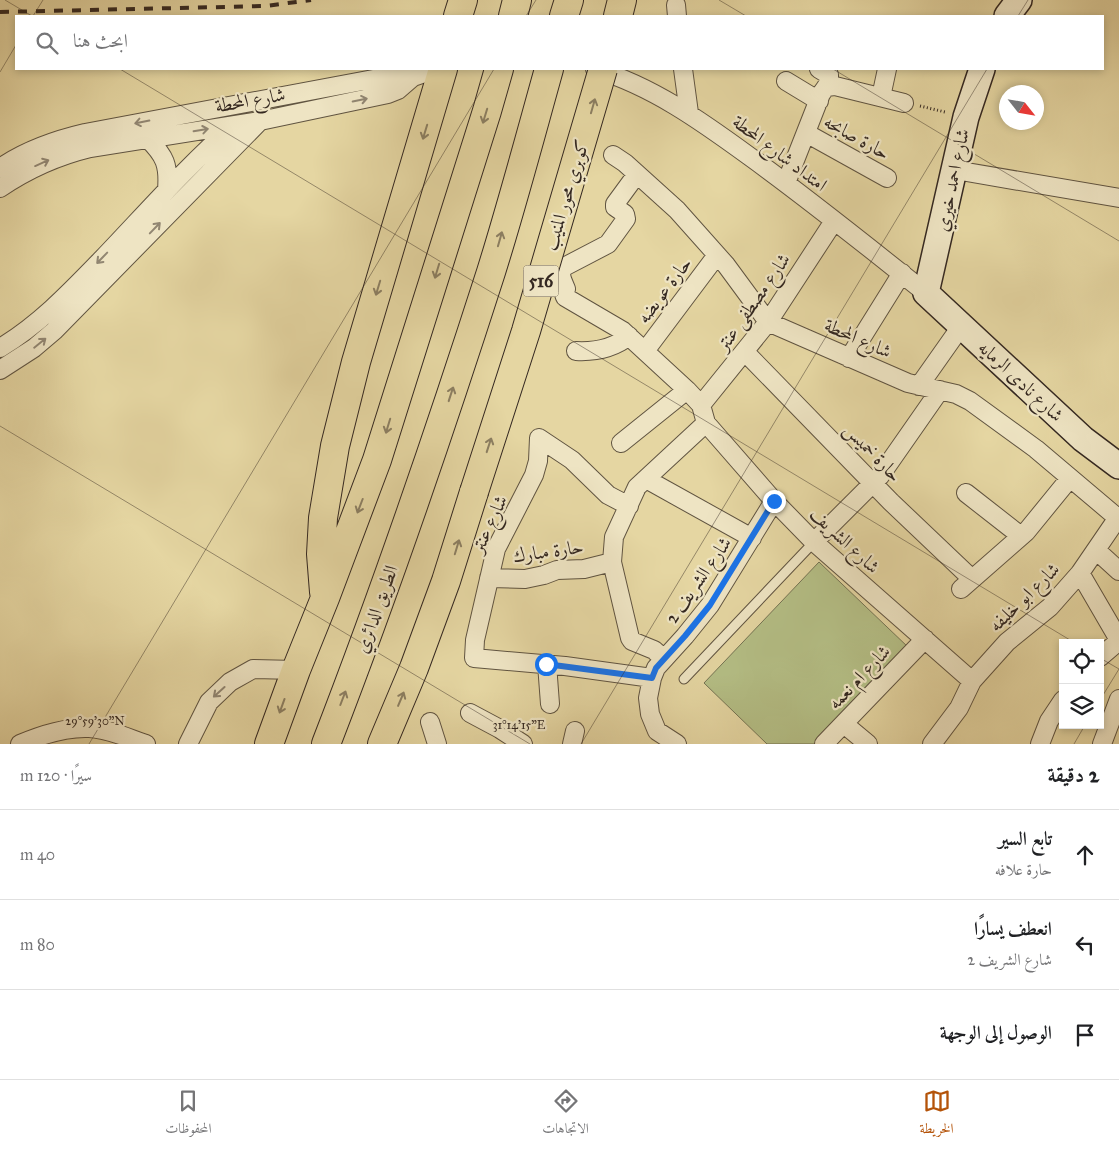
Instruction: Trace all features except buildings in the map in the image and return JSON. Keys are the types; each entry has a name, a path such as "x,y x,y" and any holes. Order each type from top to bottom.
{"highway":[{"path":"458,15 463,0"},
{"path":"513,15 517,0"},
{"path":"564,15 569,0"},
{"path":"618,15 622,0"},
{"path":"325,598 321,554 323,518 335,446 356,362 443,70"},
{"path":"269,744 377,460 487,111 498,70"},
{"name":"الطريق الدائري","path":"326,744 377,608 491,271 549,70"},
{"name":"كوبري محور المنيب","path":"382,744 414,668 443,590 531,312 603,70"}],"main road":[{"path":"1008,15 1019,0"},
{"name":"شارع احمد خيري","path":"926,293 966,117 982,70"},
{"name":"شارع نادى الرمايه","path":"926,293 1083,439 1119,466"}],"street":[{"path":"413,77 433,70"},
{"name":"امتداد شارع المحطة","path":"598,70 639,85 688,113 786,183 926,293"},
{"path":"683,70 688,113"},
{"path":"786,183 822,94 829,82 828,75 820,70"},
{"path":"881,97 887,70"},
{"name":"شارع المحطة","path":"0,168 25,153 64,138 394,75 413,77"},
{"name":"شارع المحطة","path":"0,188 33,167 51,159 90,148 260,121 388,94 398,90 413,77"},
{"path":"786,81 822,94"},
{"path":"822,94 835,86 904,102"},
{"path":"0,348 38,322 61,301 211,145 261,100"},
{"path":"0,370 34,348 54,331 260,121"},
{"name":"حارة صابحه","path":"806,133 887,178"},
{"path":"148,138 161,154 167,167 167,190"},
{"name":"شارع المحطة","path":"613,155 676,210 717,255 768,322 849,358 919,386 956,394 970,401 1036,449 1119,518"},
{"path":"955,170 1119,198"},
{"name":"شارع الشريف","path":"637,174 615,204 615,207 625,214 626,219 608,244 564,267 560,274 566,289 565,297 623,330 687,390 701,405 706,423 774,501 814,542 972,681"},
{"name":"شارع مصطفى عنتر","path":"701,405 768,322 834,221"},
{"name":"حارة عويضه","path":"645,351 717,255"},
{"path":"849,358 902,274"},
{"path":"919,386 962,325"},
{"path":"576,351 586,352 619,344 629,336"},
{"name":"حارة خميس","path":"745,352 874,484 966,584 1021,536"},
{"path":"621,443 687,390"},
{"path":"814,542 874,484 940,390"},
{"path":"664,659 654,650 632,641 630,638 612,562 614,537 637,487 706,423"},
{"name":"شارع عنتر","path":"546,664 474,658 475,640 496,549 534,476 538,461 539,438 572,460 608,494 629,506"},
{"path":"966,493 1021,536 1070,478"},
{"path":"646,479 752,538"},
{"name":"شارع الشريف 2","path":"652,678 656,668 710,605 774,501"},
{"name":"شارع ابو خليفه","path":"932,744 959,708 972,681 1008,642 1050,607 1080,573 1119,518"},
{"path":"1096,550 1119,571"},
{"name":"حارة مبارك","path":"488,578 525,579 557,570 584,569 612,562"},
{"path":"1080,573 1119,641 1104,654"},
{"name":"شارع ام نعمه","path":"824,744 925,639"},
{"path":"550,704 546,664 652,678 648,698 650,714 657,731 668,742"},
{"path":"188,744 209,702 230,682 253,669 296,670"},
{"path":"1102,744 1119,699"},
{"path":"1040,744 1049,721 1059,706"},
{"path":"470,713 523,744"},
{"path":"430,722 437,744"},
{"path":"844,724 868,744"},
{"path":"20,744 38,736 89,728 114,733 146,744"}],"lane":[{"path":"684,679 814,542"}],"path":[{"path":"904,102 966,117"}],"green space":[{"path":"819,562 909,648 818,744 767,744 704,683"}],"railway":[{"path":"0,12 266,6 311,0"}],"route":[{"path":"546,664 652,678 656,668 710,605 774,501"}]}
